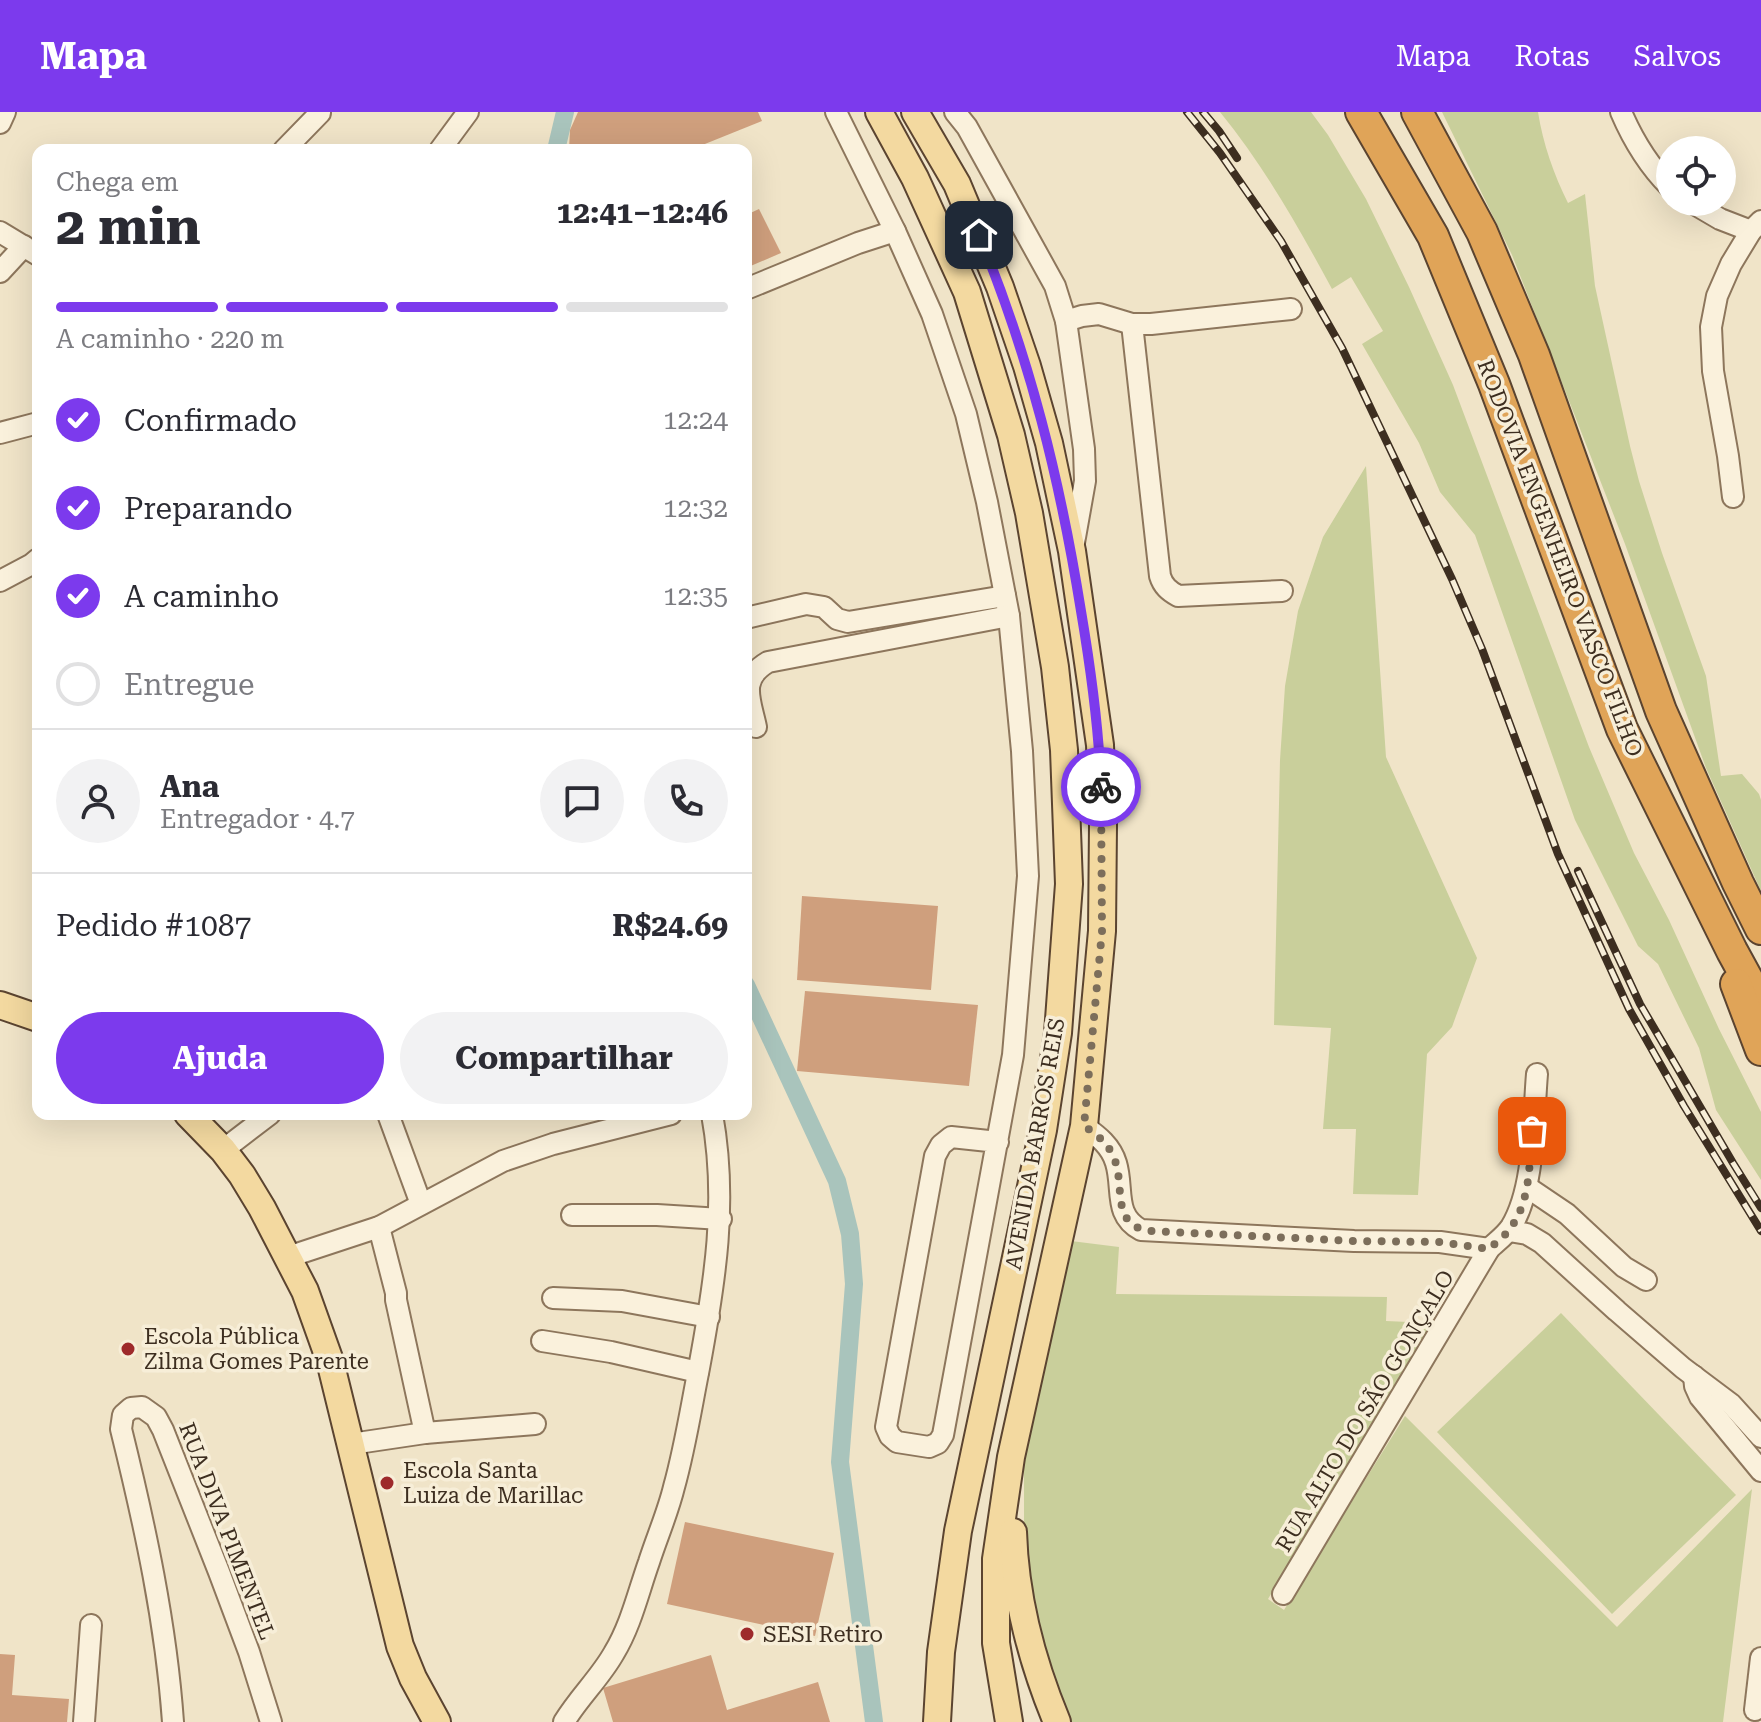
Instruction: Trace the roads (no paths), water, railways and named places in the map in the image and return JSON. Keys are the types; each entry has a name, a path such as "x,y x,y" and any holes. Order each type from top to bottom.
{"highway":[{"name":"RODOVIA ENGENHEIRO VASCO FILHO","path":"1361,112 1433,236 1494,384 1622,729 1761,1004"},
{"name":"RODOVIA ENGENHEIRO VASCO FILHO","path":"1417,112 1482,232 1534,355 1661,711 1761,929"},
{"path":"1732,951 1738,991 1761,1050"}],"main road":[{"name":"AVENIDA BARROS REIS","path":"879,112 915,178 967,292 1011,435 1029,513 1055,667 1064,750 1069,884 1058,1033 1047,1102 958,1531 941,1652 937,1722"},
{"name":"AVENIDA BARROS REIS","path":"915,112 957,184 1000,287 1027,366 1049,443 1072,551 1100,745 1102,931 1084,1126 1011,1457 996,1559 996,1643 1009,1722"},
{"path":"0,1005 32,1016"},
{"path":"194,1120 242,1175 305,1291 330,1361 400,1646 437,1722"},
{"path":"1011,1457 1014,1564 1030,1648 1057,1722"}],"street":[{"path":"0,123 5,112"},
{"path":"444,144 468,112"},
{"path":"836,112 932,314 966,414 1007,606 1022,751 1028,876 1013,1055 998,1142 943,1435 938,1443 929,1447 897,1442 886,1427 935,1156 941,1145 951,1137 998,1142"},
{"path":"955,112 967,127 1036,248 1055,286 1066,321 1084,449 1085,481 1072,551"},
{"path":"1621,112 1641,151 1656,172"},
{"path":"290,144 320,113"},
{"path":"1715,216 1756,226 1731,264 1717,296 1711,327 1713,371 1733,497"},
{"path":"752,287 895,231"},
{"path":"0,232 31,250 0,272"},
{"path":"1066,321 1099,314 1132,324 1151,324 1291,309"},
{"path":"1132,324 1163,584 1178,596 1282,591"},
{"path":"0,433 32,425"},
{"path":"0,581 32,564"},
{"path":"752,617 806,604 824,607 837,619 848,622 1007,606"},
{"path":"752,675 768,662 1007,606"},
{"path":"752,708 756,727"},
{"name":"RUA ALTO DO SÃO GONÇALO","path":"1283,1594 1489,1249 1509,1231 1519,1212 1527,1187 1537,1074"},
{"path":"223,1150 262,1120"},
{"path":"390,1120 421,1204"},
{"path":"288,1257 379,1227 503,1161 553,1144 647,1120"},
{"path":"564,1722 614,1653 633,1613 674,1490 690,1419 717,1263 721,1219 713,1120"},
{"path":"1084,1126 1101,1139 1112,1154 1116,1162 1123,1213 1132,1225 1141,1230 1440,1242 1489,1249"},
{"path":"1527,1187 1567,1214 1624,1267 1646,1280"},
{"path":"572,1215 721,1219"},
{"path":"379,1227 425,1433"},
{"path":"1509,1231 1527,1234 1542,1243 1617,1311 1731,1404 1761,1437"},
{"path":"553,1298 622,1301 709,1317"},
{"path":"542,1341 611,1352 698,1372"},
{"path":"1694,1376 1700,1397 1761,1471"},
{"name":"RUA DIVA PIMENTEL","path":"173,1722 156,1590 142,1514 121,1429 123,1415 136,1406 156,1417 173,1451 249,1652 271,1722"},
{"path":"351,1444 425,1433 535,1424"},
{"path":"84,1722 91,1625"},
{"path":"1755,1710 1761,1658"}],"waterway":[{"path":"557,144 565,112"},
{"path":"752,998 837,1181 850,1234 854,1284 840,1462 874,1722"}],"railway":[{"path":"1187,112 1220,153 1281,241 1342,348 1452,579 1482,649 1558,854 1629,1009 1761,1231"},
{"path":"1203,112 1237,158"},
{"path":"1578,871 1640,1004 1761,1208"}],"place":[{"name":"Escola Pública Zilma Gomes Parente","path":"128,1349"},
{"name":"Escola Santa Luiza de Marillac","path":"387,1483"},
{"name":"SESI Retiro","path":"747,1634"}]}
